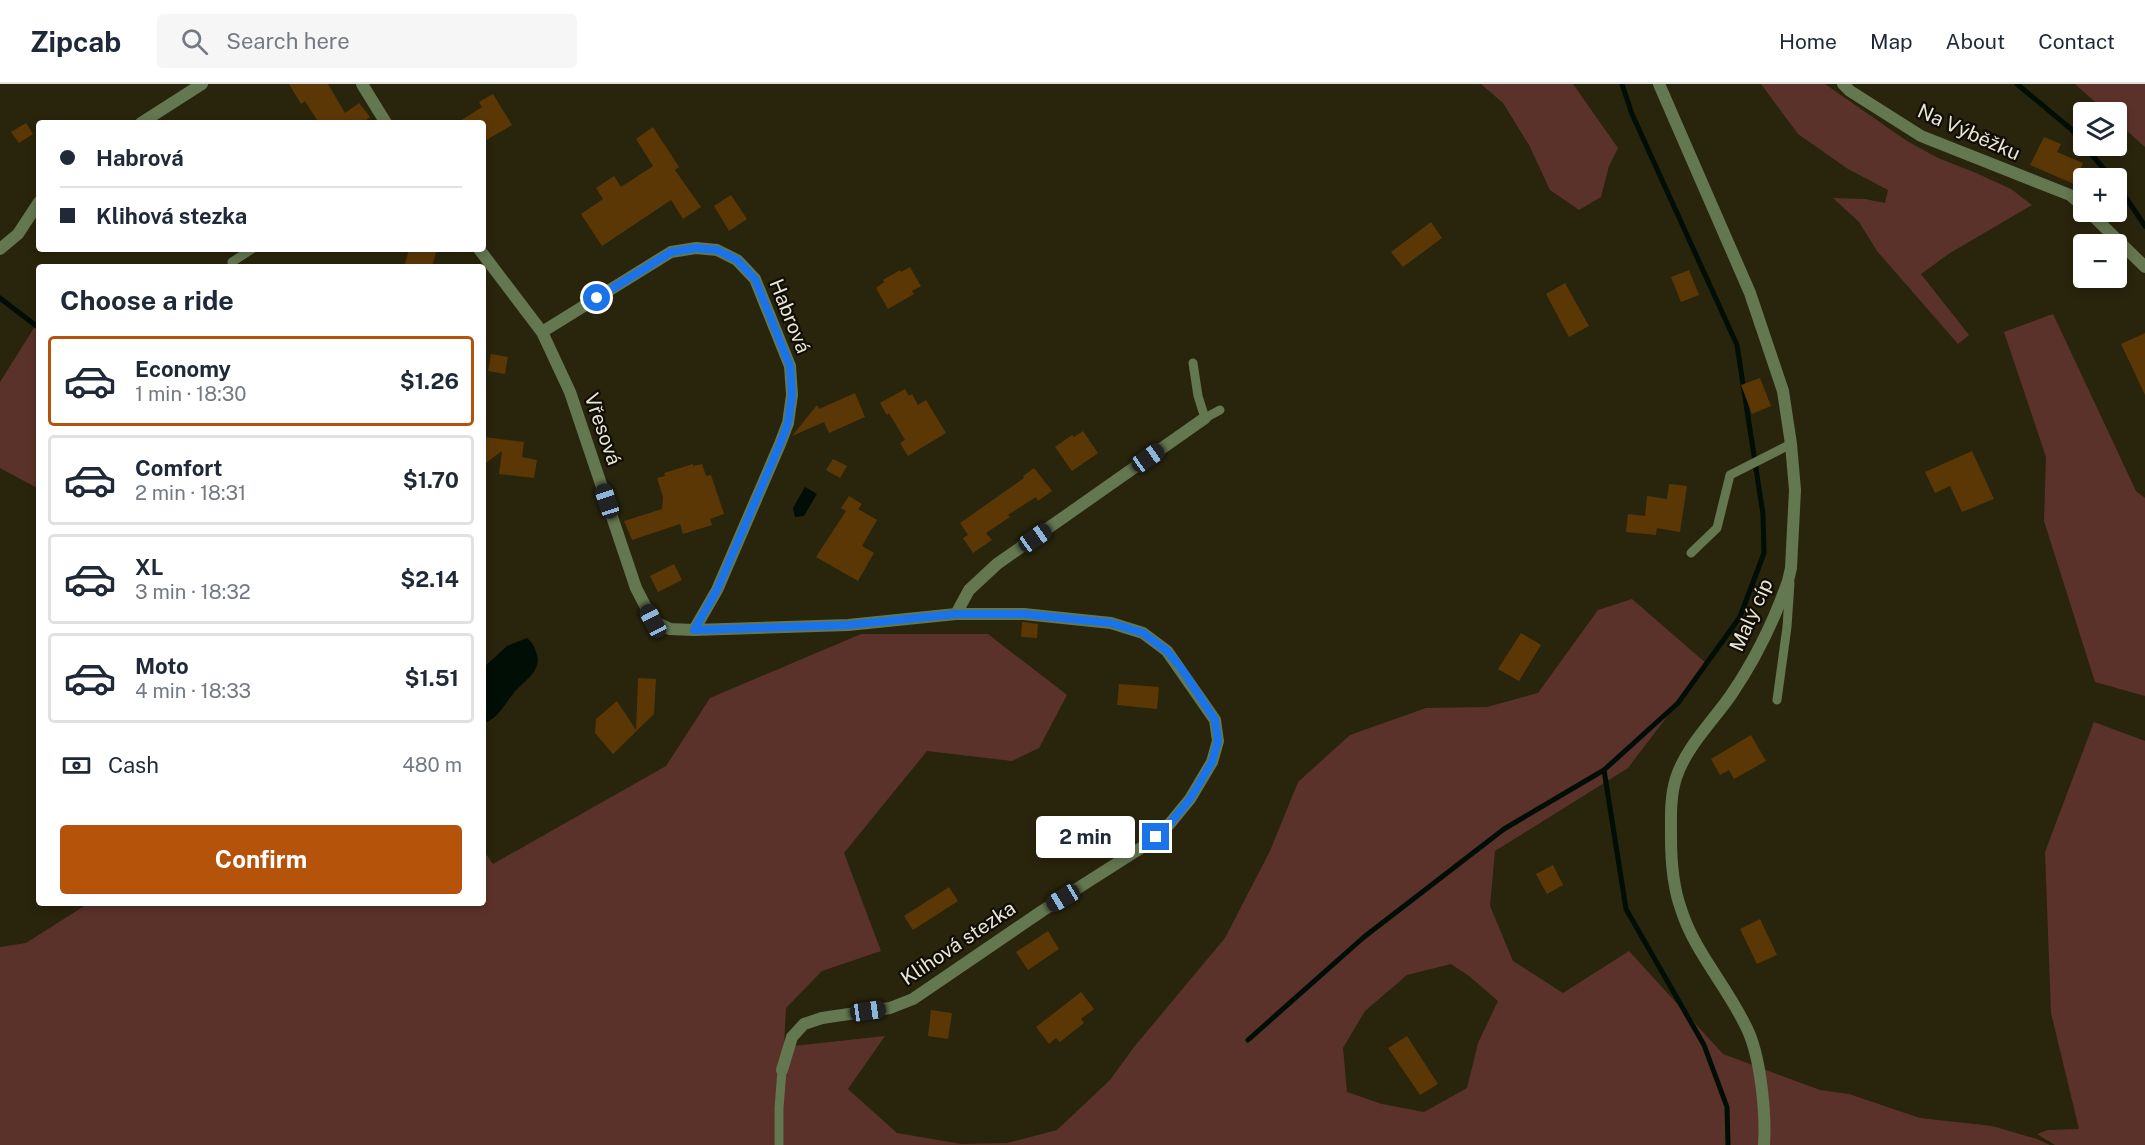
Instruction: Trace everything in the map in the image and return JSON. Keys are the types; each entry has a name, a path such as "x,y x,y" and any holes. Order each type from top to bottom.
{"street":[{"path":"146,120 202,84"},
{"path":"362,84 384,120"},
{"name":"Malý cíp","path":"1659,84 1750,294 1783,391 1791,444 1795,490 1791,568 1783,595 1754,660 1684,759 1676,778 1671,803 1671,849 1676,893 1681,911 1698,946 1750,1034 1763,1102 1764,1145"},
{"name":"Na Výběžku","path":"1843,84 1850,91 1921,136 2073,198"},
{"path":"0,249 18,234 36,207"},
{"path":"2102,222 2145,267"},
{"name":"Habrová","path":"542,332 671,252 696,248 717,250 737,260 755,279 790,366 792,395 789,414 780,444 717,590 694,630"},
{"name":"Vřesová","path":"481,252 542,332 570,392 636,588 653,621 670,629 694,630 848,625 956,614"},
{"path":"956,614 969,590 997,564 1205,418"},
{"name":"Klihová stezka","path":"782,1070 792,1037 804,1024 822,1018 890,1008 913,999 995,942 1144,846 1167,827 1184,806 1212,762 1218,741 1215,720 1167,651 1143,633 1111,623 1024,614 956,614"}],"lane":[{"path":"232,262 247,252"},
{"path":"1194,363 1198,396 1205,418 1220,410"},
{"path":"1691,553 1717,528 1730,475 1791,444"},
{"path":"1777,700 1787,627 1791,568"},
{"path":"779,1145 782,1070"}],"shaded area":[{"path":"1481,84 1573,84 1618,148 1609,166 1601,197 1579,210 1550,190 1529,145 1503,103"},
{"path":"1761,84 1825,84 1907,141 1938,158 2011,189 2032,205 1950,253 1921,274 1969,335 1958,344 1877,251 1859,222 1833,198 1865,199 1885,203 1888,190 1848,169 1798,134"},
{"path":"2075,84 2145,84 2145,147 2127,131 2127,102 2095,102"},
{"path":"2053,314 2136,491 2145,498 2145,696 2095,682 2044,521 2046,457 2004,332"},
{"path":"36,325 36,487 0,468 0,382"},
{"path":"805,487 817,494 804,516 795,517 793,508"},
{"path":"1632,599 1707,664 1628,768 1495,851 1490,906 1513,961 1563,993 1629,951 1723,1054 1820,1090 1849,1094 1920,1118 1992,1126 2050,1145 0,1145 0,947 26,943 84,906 486,906 486,854 493,864 666,766 710,698 861,634 988,634 1067,695 1039,748 1012,761 927,751 844,853 881,951 822,971 786,1008 784,1047 885,1036 848,1089 897,1133 962,1144 1007,1143 1057,1130 1110,1080 1134,1047 1225,938 1270,851 1298,782 1350,735 1426,708 1487,707 1538,693 1598,610","holes":["1451,964 1498,1001 1478,1043 1467,1088 1424,1112 1382,1104 1347,1092 1343,1048 1365,1011 1407,975"]},
{"path":"527,638 536,652 537,667 497,715 486,722 486,665 507,646"},
{"path":"2094,722 2145,741 2145,1145 2055,1145 2037,1134 2048,1130 2079,1129 2051,1013 2045,852"}],"building":[{"path":"289,84 328,84 345,113 359,103 370,117 366,120 317,120 305,101 301,104"},
{"path":"493,94 512,125 486,140 486,120 462,120 482,107 479,102"},
{"path":"26,123 33,134 19,143 11,132"},
{"path":"653,127 679,167 675,170 701,207 683,219 671,200 602,246 581,214 603,199 596,188 614,176 621,187 653,166 636,139"},
{"path":"2044,137 2061,144 2057,152 2083,163 2081,168 2073,168 2073,184 2030,165"},
{"path":"731,195 747,219 729,231 714,206"},
{"path":"1431,222 1442,238 1403,267 1391,252"},
{"path":"408,252 436,252 433,264 405,264"},
{"path":"910,267 921,286 912,291 914,294 888,309 876,288 884,282 883,280"},
{"path":"1689,270 1699,295 1681,302 1671,277"},
{"path":"1565,283 1589,326 1569,337 1546,294"},
{"path":"2145,333 2145,395 2121,344"},
{"path":"491,354 508,357 505,374 488,371"},
{"path":"1760,378 1771,406 1752,414 1741,385"},
{"path":"905,389 909,396 912,394 918,405 926,400 946,433 908,456 900,443 905,440 889,413 887,415 880,403"},
{"path":"855,393 865,417 829,433 824,422 792,436 817,405 819,409"},
{"path":"1083,431 1098,453 1072,471 1055,447 1072,435 1074,437"},
{"path":"486,437 524,442 522,457 537,460 534,478 499,474 502,451 486,463"},
{"path":"1972,451 1994,499 1962,512 1950,486 1935,493 1925,472"},
{"path":"833,459 847,466 840,478 826,470"},
{"path":"693,464 693,466 702,464 706,476 711,475 724,514 710,519 712,525 683,534 680,524 632,540 624,521 662,509 663,497 657,478 665,476 664,473"},
{"path":"1034,468 1052,491 1038,501 1036,497 1008,515 1010,517 986,533 992,540 973,553 963,538 968,535 960,523 1024,478 1023,476"},
{"path":"1669,484 1687,486 1680,532 1657,528 1656,535 1626,532 1628,514 1645,516 1647,496 1667,499"},
{"path":"849,496 862,504 858,509 877,520 862,546 874,553 858,581 816,557 846,511 841,508"},
{"path":"674,564 682,580 658,592 650,576"},
{"path":"1022,622 1038,624 1037,638 1021,637"},
{"path":"1521,633 1541,645 1519,681 1498,669"},
{"path":"638,678 656,679 654,714 613,754 595,733 596,719 617,701 636,730"},
{"path":"1119,684 1159,687 1157,709 1117,705"},
{"path":"1751,735 1766,761 1734,779 1729,770 1720,775 1711,759"},
{"path":"1553,865 1563,885 1547,894 1536,874"},
{"path":"949,887 958,901 913,930 904,916"},
{"path":"1760,919 1777,955 1757,964 1740,929"},
{"path":"1048,931 1059,949 1028,970 1016,952"},
{"path":"1081,992 1094,1009 1081,1019 1084,1023 1060,1042 1056,1038 1049,1044 1036,1027"},
{"path":"931,1010 952,1013 948,1039 928,1036"},
{"path":"1407,1036 1438,1084 1420,1095 1388,1048"}],"waterway":[{"path":"1248,1040 1364,937 1504,829 1604,770 1678,703 1740,617 1764,553 1763,514 1737,345 1632,114 1622,84"},
{"path":"2017,84 2073,131"},
{"path":"2093,156 2103,168"},
{"path":"2127,199 2145,226"},
{"path":"0,298 36,326"},
{"path":"1604,770 1626,909 1704,1045 1727,1107 1728,1145"}],"route":[{"path":"597,298 671,252 696,248 717,250 737,260 755,279 790,366 792,395 788,423 717,590 694,630 848,625 956,614 1024,614 1111,623 1143,633 1167,651 1181,668 1215,720 1218,741 1212,762 1190,799 1156,837"}]}
